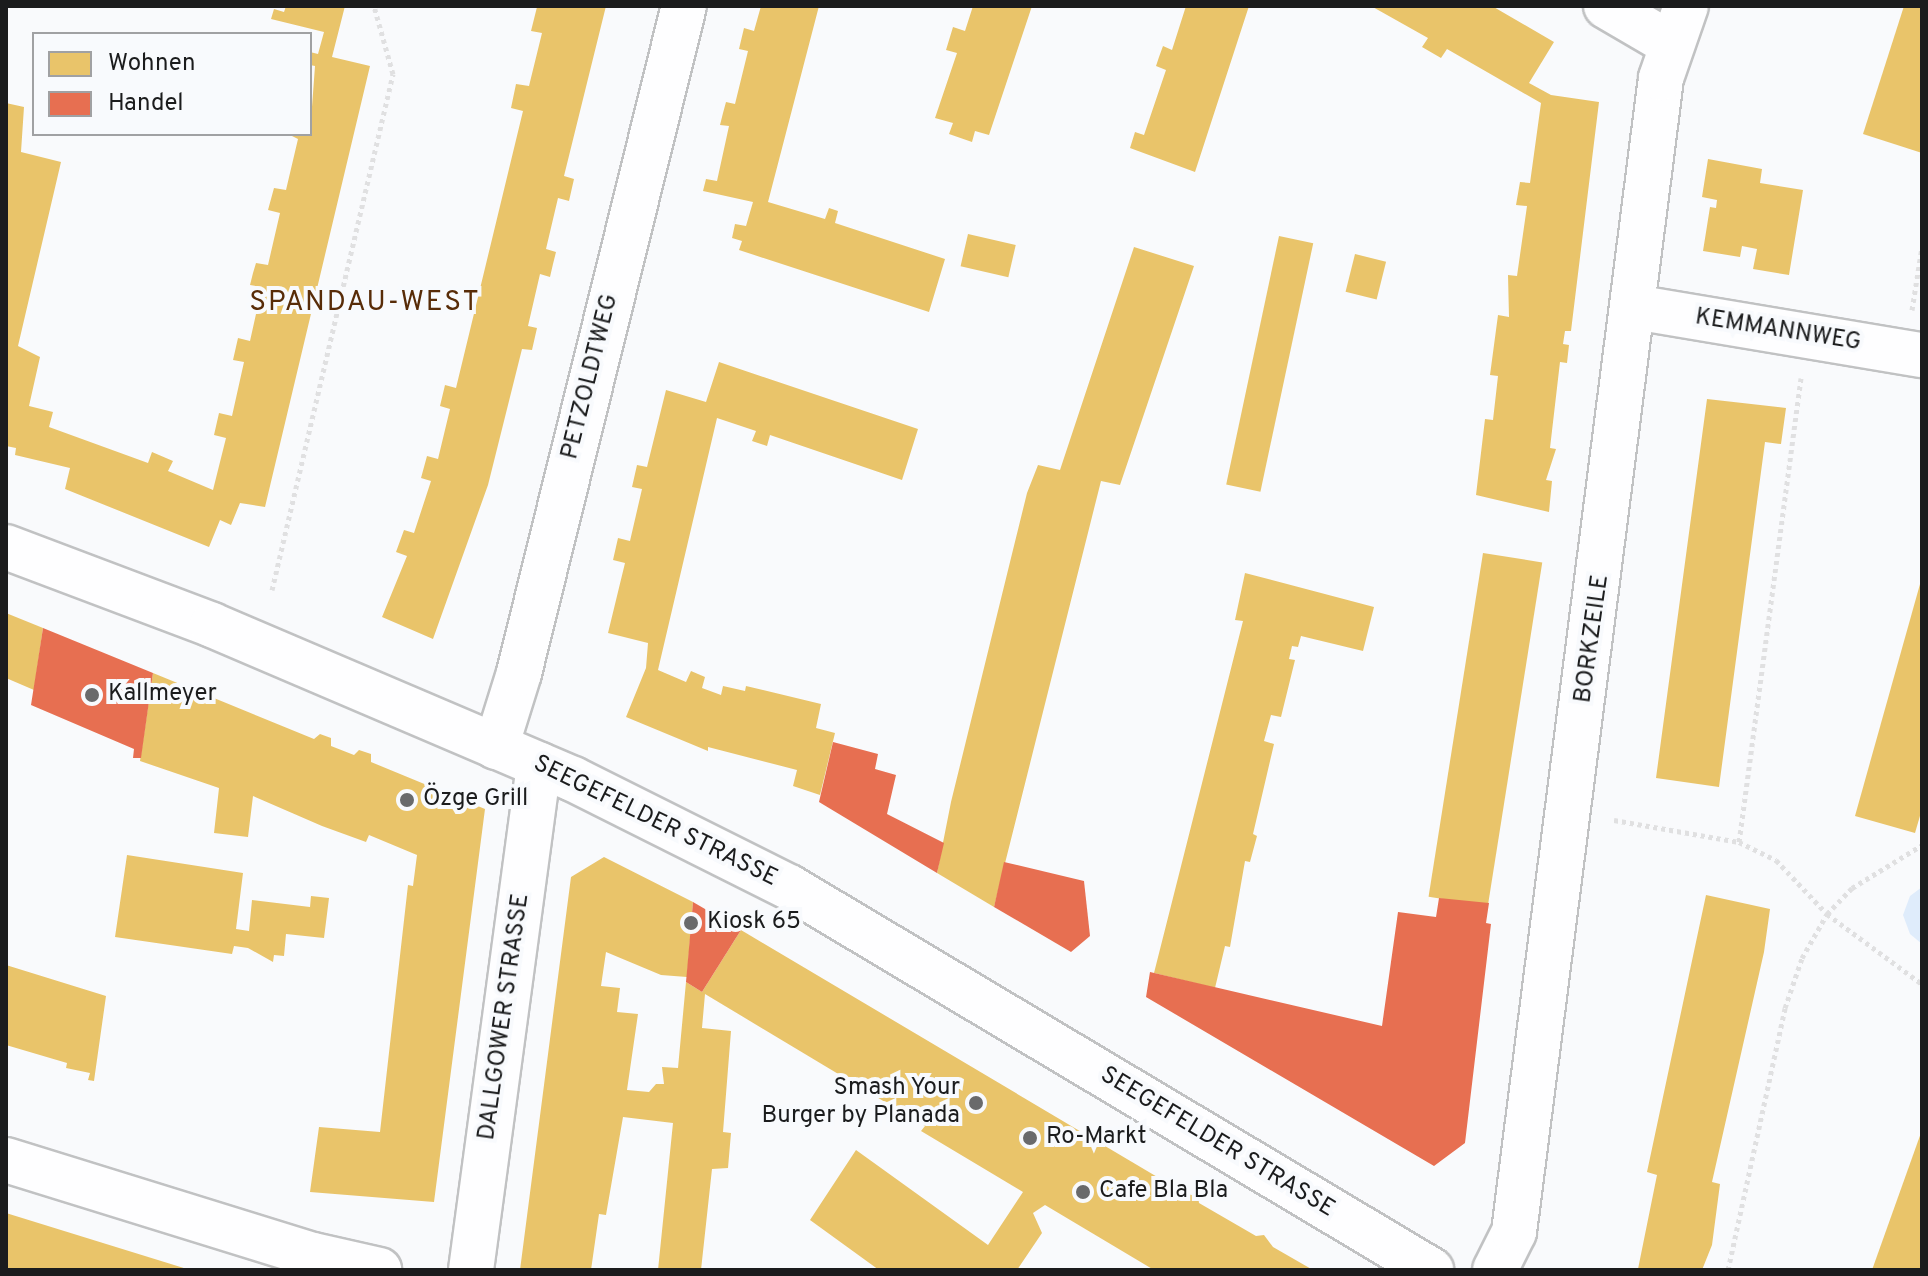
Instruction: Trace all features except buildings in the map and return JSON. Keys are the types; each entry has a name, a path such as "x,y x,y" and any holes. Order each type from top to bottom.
{"street":[{"name":"PETZOLDTWEG","path":"496,747 517,682 684,6"},
{"path":"1606,6 1679,25"},
{"name":"BORKZEILE","path":"1495,1270 1514,1232 1661,78 1679,25"},
{"name":"KEMMANNWEG","path":"1634,307 1917,335"},
{"name":"SEEGEFELDER STRASSE","path":"6,547 226,631 539,765 789,887 1431,1270"},
{"name":"DALLGOWER STRASSE","path":"471,1270 539,765"},
{"path":"6,1160 313,1255 379,1270"}],"path":[{"path":"272,590 393,74 374,6"},
{"path":"1917,335 1922,247"},
{"path":"1739,842 1802,365"},
{"path":"1614,820 1739,842 1776,860 1827,914 1922,984"},
{"path":"1728,1270 1785,1008 1802,958 1827,914 1852,888 1922,845"}],"shaded area":[{"path":"1922,887 1922,944 1910,934 1903,915 1910,896"}],"place":[{"name":"Kallmeyer","path":"92,695"},
{"name":"Özge Grill","path":"407,800"},
{"name":"Kiosk 65","path":"691,923"},
{"name":"Smash Your Burger by Planada","path":"976,1103"},
{"name":"Ro-Markt","path":"1030,1138"},
{"name":"Cafe Bla Bla","path":"1083,1192"}],"district":[{"name":"SPANDAU-WEST","path":"365,303"}]}
